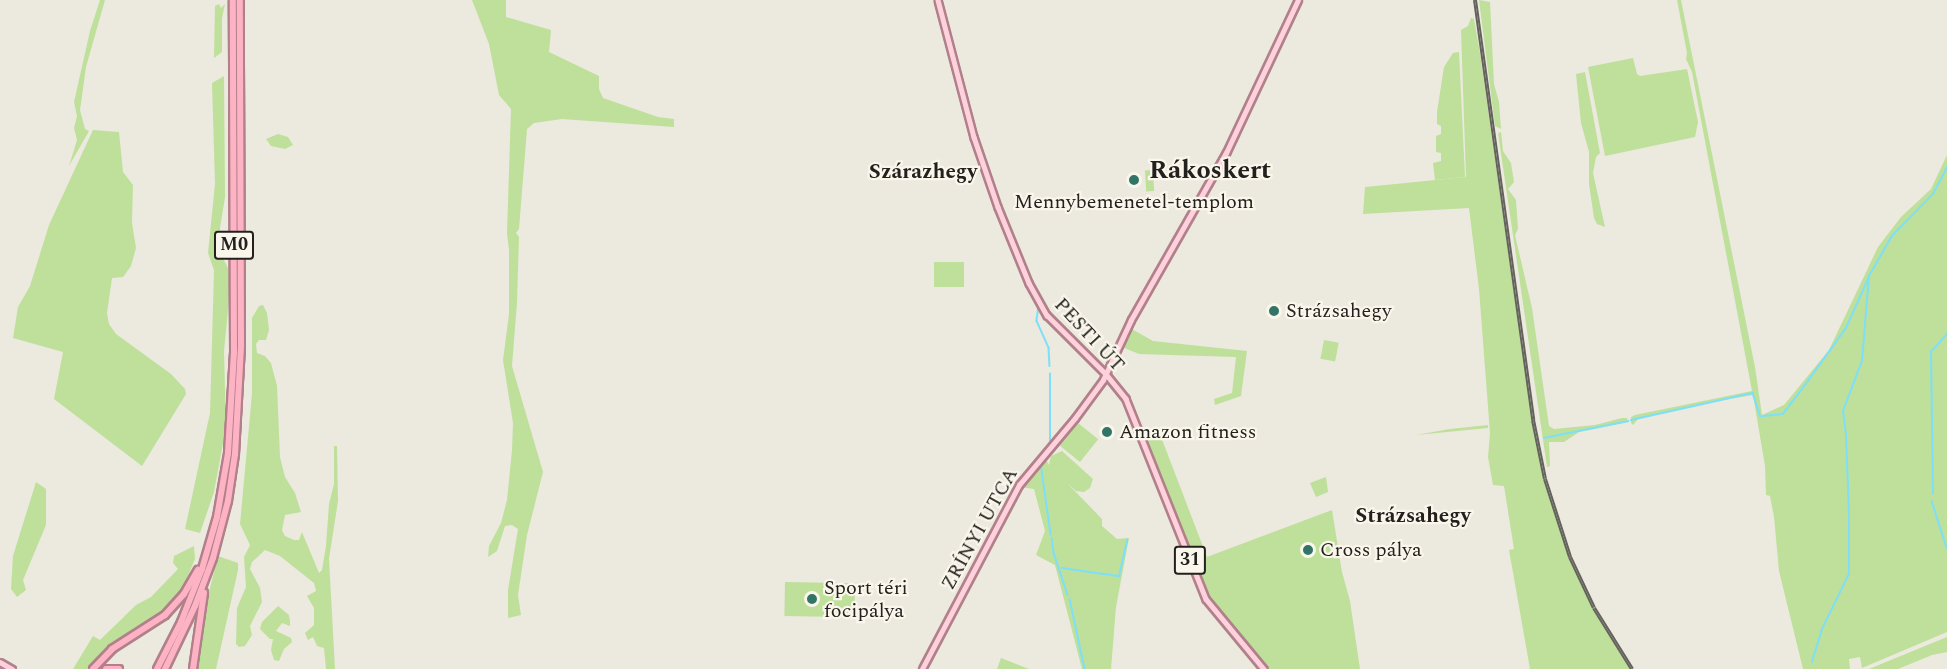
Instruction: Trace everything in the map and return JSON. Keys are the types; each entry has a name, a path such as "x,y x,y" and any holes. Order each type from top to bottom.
{"highway":[{"name":"M0","path":"215,536 226,472 233,400 233,0"},
{"name":"M0","path":"157,669 209,557 232,478 240,395 240,0"},
{"name":"M0","path":"165,669 206,579 209,557"},
{"path":"93,669 112,649 149,627 170,610 209,557"},
{"path":"193,669 206,579"},
{"path":"106,669 119,669"}],"main road":[{"name":"PESTI ÚT","path":"938,0 971,126 1001,216 1029,283 1047,315 1106,374 1129,405 1206,599 1264,669"},
{"name":"ZRÍNYI UTCA","path":"922,669 1019,485 1080,413 1106,374 1131,320 1226,153 1298,0"},
{"path":"0,663 12,669"}],"green space":[{"path":"100,0 105,0 86,67 80,110 85,129 89,131 69,166 77,140 74,128 77,116 74,102 90,31"},
{"path":"472,0 506,0 506,17 551,30 549,52 599,76 599,89 603,98 658,117 674,119 674,127 562,119 534,123 527,129 519,229 516,233 519,237 512,366 543,472 527,535 518,595 521,615 508,618 508,590 518,529 512,525 505,526 497,551 488,557 489,546 501,523 507,500 512,450 513,423 503,360 509,314 507,233 511,109 499,95 489,44"},
{"path":"1479,0 1490,2 1494,84 1499,102 1501,129 1495,126"},
{"path":"1677,0 1681,0 1755,367 1762,415 1784,405 1829,350 1878,247 1901,217 1931,189 1947,155 1947,632 1862,668 1860,657 1849,659 1850,669 1803,669 1779,571 1774,517 1770,496 1766,495 1765,466 1753,395 1706,403 1638,419 1633,425 1631,423 1631,417 1635,415 1752,391 1692,72 1686,59 1687,53"},
{"path":"219,4 221,8 225,4 222,18 222,52 214,58 215,6"},
{"path":"1471,18 1474,19 1480,53 1532,420 1544,479 1569,557 1593,608 1630,669 1530,669 1509,550 1514,549 1504,486 1493,485 1488,457 1490,433 1479,289 1469,208 1363,214 1365,187 1466,177 1461,30 1468,26"},
{"path":"1459,52 1465,177 1435,180 1433,163 1441,161 1441,153 1436,152 1436,136 1441,134 1441,126 1437,124 1437,112 1444,67 1453,53"},
{"path":"1633,58 1637,74 1640,76 1687,69 1698,122 1695,137 1605,156 1588,67"},
{"path":"1585,72 1600,153 1596,157 1593,173 1605,227 1597,224 1594,218 1589,184 1589,152 1581,123 1576,74"},
{"path":"224,76 225,197 217,247 228,268 230,290 224,351 226,427 214,492 200,533 185,529 210,413 214,270 208,253 215,184 212,83"},
{"path":"93,130 119,132 123,172 133,185 132,223 136,248 131,266 123,277 112,278 107,313 109,324 116,334 171,374 185,389 186,394 142,466 54,399 63,352 13,338 18,307 30,286 49,225"},
{"path":"1501,132 1503,151 1511,163 1514,182 1508,189 1516,200 1518,229 1515,235 1532,308 1549,426 1554,429 1595,425 1622,418 1627,418 1628,422 1579,432 1564,442 1549,442 1550,466 1547,467 1498,133"},
{"path":"278,134 288,137 293,145 285,149 271,146 266,139"},
{"path":"1145,170 1153,170 1154,191 1146,191"},
{"path":"934,262 964,262 964,287 934,287"},
{"path":"263,305 267,313 269,330 266,340 259,340 256,344 257,353 265,356 271,363 277,386 280,457 285,477 295,493 301,512 285,515 282,530 285,536 294,540 299,540 302,532 319,573 322,570 326,546 329,504 334,484 334,446 337,446 338,501 329,559 335,669 326,669 324,648 317,646 313,637 308,640 305,633 314,625 314,608 307,596 316,591 314,583 280,556 265,550 252,562 250,569 260,588 262,602 250,626 252,635 245,646 239,647 236,644 237,608 246,587 244,557 250,545 240,524 252,394 252,318 259,306"},
{"path":"1130,328 1153,341 1247,351 1241,396 1215,405 1214,399 1232,393 1236,357 1139,354 1122,347"},
{"path":"1324,340 1339,343 1335,362 1320,359"},
{"path":"1078,423 1098,439 1080,462 1060,446"},
{"path":"1488,425 1488,428 1416,435 1450,429"},
{"path":"1158,429 1207,557 1332,510 1342,572 1350,601 1360,669 1268,669 1214,607 1191,558 1145,437 1146,434"},
{"path":"1062,451 1093,479 1090,488 1084,492 1076,491 1067,483 1102,519 1102,526 1117,539 1129,538 1116,607 1111,669 1082,669 1055,565 1036,555 1045,531 1034,489 1020,487 1044,456 1049,465 1051,456"},
{"path":"1326,477 1328,492 1316,497 1310,483"},
{"path":"36,482 46,489 46,525 23,580 26,590 17,597 11,589 13,556"},
{"path":"194,546 195,559 182,590 151,623 103,651 89,669 73,669 93,636 100,640 136,605 151,597 178,569 173,563 174,556"},
{"path":"218,556 238,563 238,570 216,669 196,669 206,604"},
{"path":"785,582 855,583 854,617 784,616"},
{"path":"278,606 289,615 290,626 282,623 276,631 291,638 292,642 284,649 279,661 274,660 271,650 273,639 270,639 260,629 262,622"},
{"path":"1947,637 1947,652 1932,655 1898,669 1869,669"},
{"path":"1001,658 1029,669 997,669"}],"waterway":[{"path":"1849,514 1843,411 1862,361 1869,276 1892,236 1933,194 1947,168"},
{"path":"1018,263 1039,306 1037,321 1049,348 1050,366"},
{"path":"1763,416 1783,414 1846,328 1869,277"},
{"path":"1933,494 1931,352 1947,334"},
{"path":"1041,455 1050,443 1050,374"},
{"path":"1631,420 1753,393 1761,417"},
{"path":"1544,438 1628,421"},
{"path":"1041,463 1051,534"},
{"path":"1932,501 1947,548"},
{"path":"1812,662 1822,629 1849,574 1849,516"},
{"path":"1052,538 1054,553 1068,595"},
{"path":"1062,568 1119,576 1127,540"},
{"path":"1070,599 1085,669"}],"railway":[{"path":"1475,0 1533,420 1545,479 1570,557 1594,608 1632,669"}],"place":[{"name":"Mennybemenetel-templom","path":"1134,180"},
{"name":"Strázsahegy","path":"1274,311"},
{"name":"Amazon fitness","path":"1107,432"},
{"name":"Cross pálya","path":"1308,550"},
{"name":"Sport téri focipálya","path":"812,599"}],"district":[{"name":"Rákoskert","path":"1210,171"},
{"name":"Szárazhegy","path":"923,172"},
{"name":"Strázsahegy","path":"1413,516"}]}
